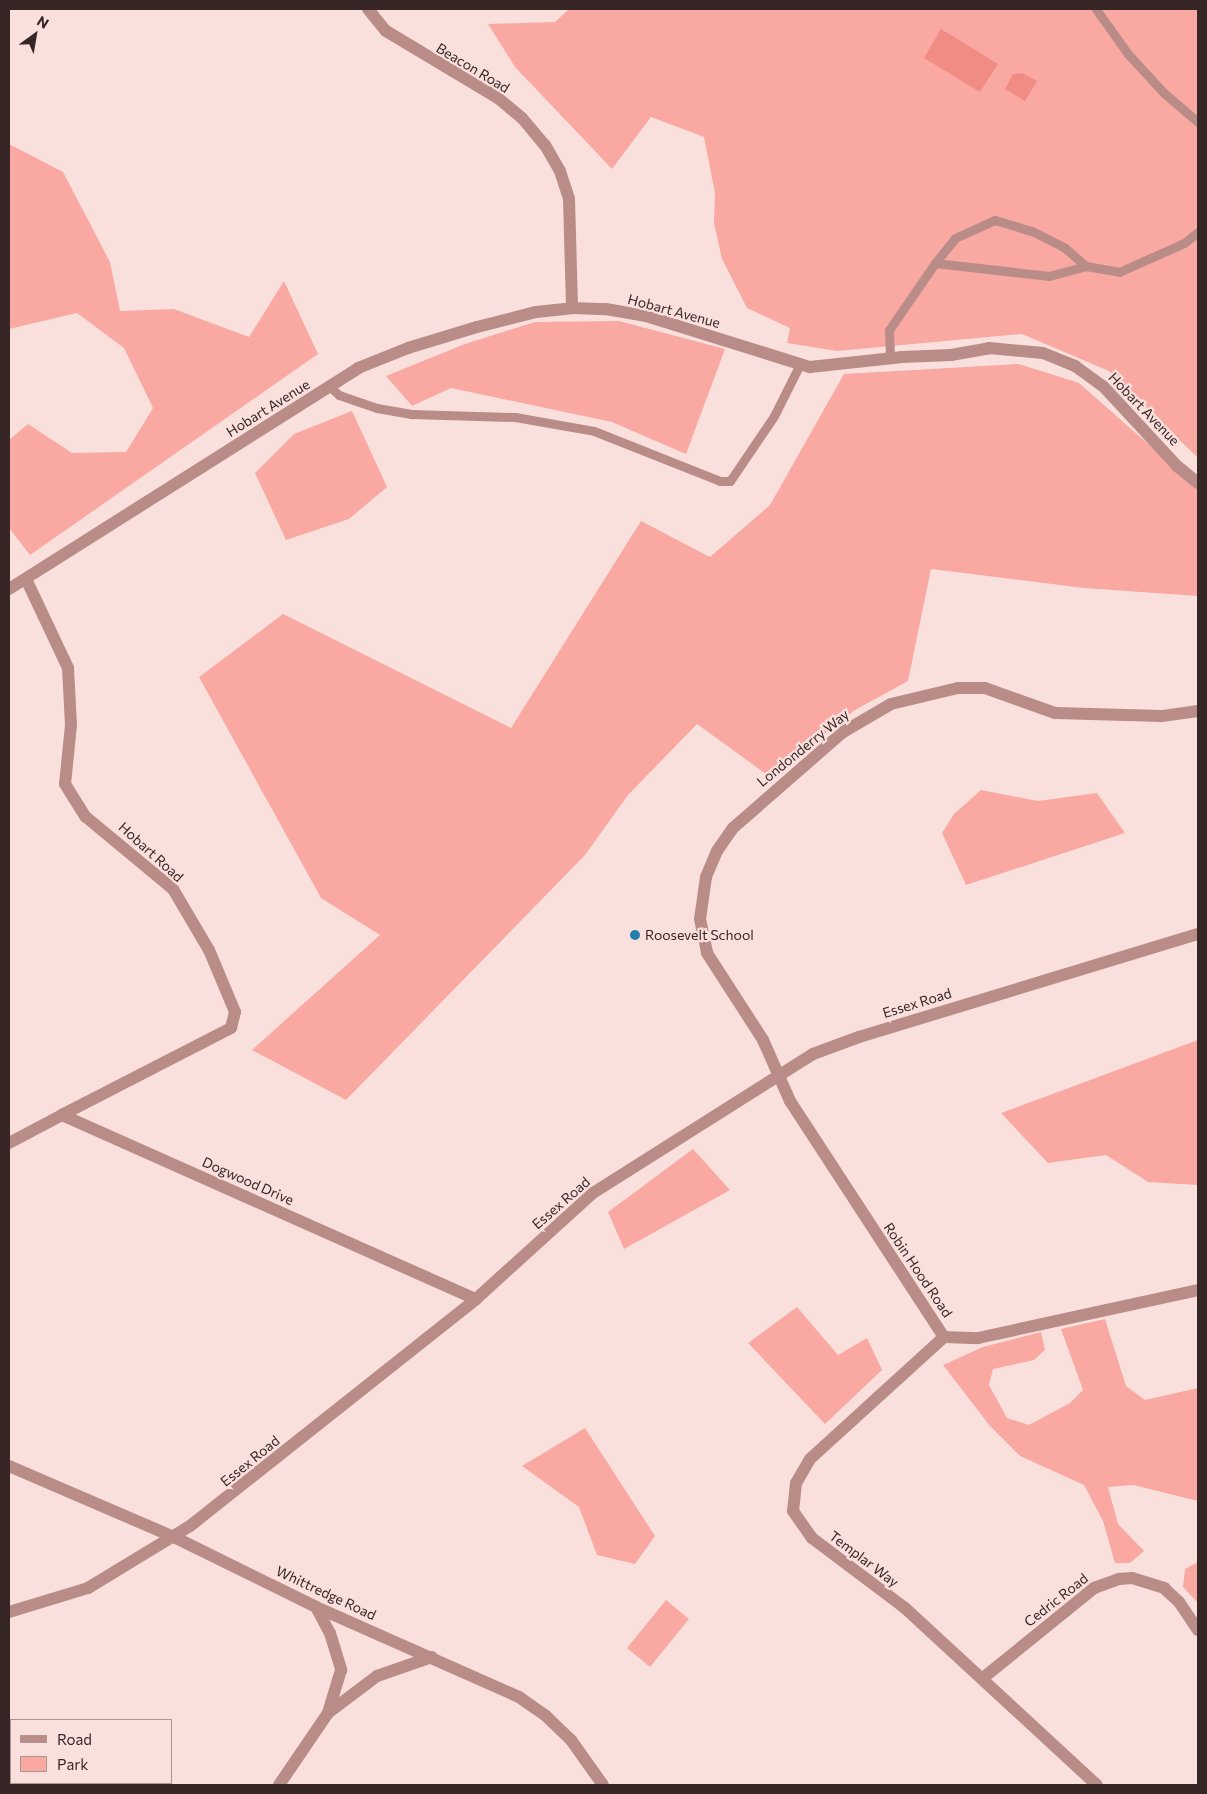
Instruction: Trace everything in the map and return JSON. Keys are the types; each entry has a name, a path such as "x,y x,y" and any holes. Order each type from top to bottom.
{"street":[{"name":"Beacon Road","path":"368,9 386,31 498,98 522,118 545,145 560,172 569,199 572,308"},
{"name":"Hobart Avenue","path":"9,590 358,368 408,348 528,314 572,308 606,309 646,316 800,364 830,367 890,358 951,355 989,348 1043,353 1075,366 1103,386 1178,466 1198,483"},
{"name":"Hobart Road","path":"26,579 68,668 70,725 65,784 86,816 172,889 210,950 235,1012 231,1028 62,1115"},
{"name":"Londonderry Way","path":"780,1076 763,1040 707,953 701,933 701,905 708,870 724,839 742,818 843,732 890,704 919,695 958,688 985,688 1055,713 1161,716 1198,711"},
{"name":"Essex Road","path":"9,1612 88,1588 174,1537 206,1514 476,1299 593,1193 813,1054 859,1036 1198,934"},
{"name":"Robin Hood Road","path":"780,1076 790,1101 944,1337 978,1338 1198,1290"},
{"path":"9,1143 62,1115"},
{"name":"Dogwood Drive","path":"62,1115 476,1299"},
{"name":"Templar Way","path":"944,1337 810,1459 796,1483 793,1511 800,1524 831,1555 906,1608 1096,1785"},
{"name":"Whittredge Road","path":"9,1466 174,1537 316,1607 485,1680 545,1715 588,1761 603,1785"},
{"name":"Cedric Road","path":"983,1678 1094,1588 1119,1579 1132,1578 1164,1588 1179,1602 1198,1630"},
{"path":"279,1785 328,1712 341,1670 330,1633 316,1607"},
{"path":"328,1712 377,1676 432,1657"}],"lane":[{"path":"1096,9 1128,54 1164,92 1198,122"},
{"path":"890,358 889,330 954,238 995,220 1032,230 1065,248 1086,266"},
{"path":"935,263 1049,276 1086,266 1119,272 1184,243 1198,232"},
{"path":"330,386 339,395 377,408 412,414 516,417 594,431 720,481 730,481 774,416 800,364"}],"green space":[{"path":"569,9 1198,9 1198,458 1109,371 1022,334 837,351 787,343 790,328 747,308 722,259 714,223 715,193 704,137 651,117 612,169 515,67 488,24 555,22"},
{"path":"9,144 63,172 110,262 120,311 174,309 249,337 284,281 318,354 30,555 9,528 9,440 28,424 72,453 126,452 153,408 124,348 77,313 9,329"},
{"path":"619,321 725,349 686,454 612,422 451,388 412,406 386,376 465,344 535,322"},
{"path":"1019,364 1079,383 1198,488 1198,596 1084,588 931,569 908,681 855,710 770,777 697,724 628,795 585,855 346,1100 252,1050 380,935 321,898 199,677 283,614 511,728 641,521 710,557 770,505 844,374"},
{"path":"352,411 387,487 349,519 286,540 255,473 294,434"},
{"path":"981,790 1038,801 1097,793 1125,833 966,885 942,833 954,814"},
{"path":"1198,1040 1198,1185 1148,1182 1106,1155 1048,1163 1001,1113"},
{"path":"693,1149 730,1190 624,1249 608,1212"},
{"path":"797,1307 838,1355 867,1338 882,1370 825,1424 748,1343"},
{"path":"1105,1319 1126,1386 1145,1400 1198,1388 1198,1501 1133,1485 1108,1487 1118,1524 1144,1551 1130,1563 1115,1563 1103,1521 1084,1485 1020,1456 990,1426 943,1365 983,1347 1041,1332 1045,1350 1034,1360 993,1369 989,1385 1007,1418 1029,1425 1070,1403 1083,1390 1061,1329"},
{"path":"585,1428 655,1536 635,1564 597,1555 579,1507 522,1466"},
{"path":"1198,1562 1198,1603 1183,1587 1185,1569"},
{"path":"666,1600 689,1619 650,1667 627,1648"}],"shaded area":[{"path":"941,29 998,64 980,92 924,58"},
{"path":"1022,73 1037,81 1025,101 1005,89 1013,74"}],"place":[{"name":"Roosevelt School","path":"635,935"}]}
